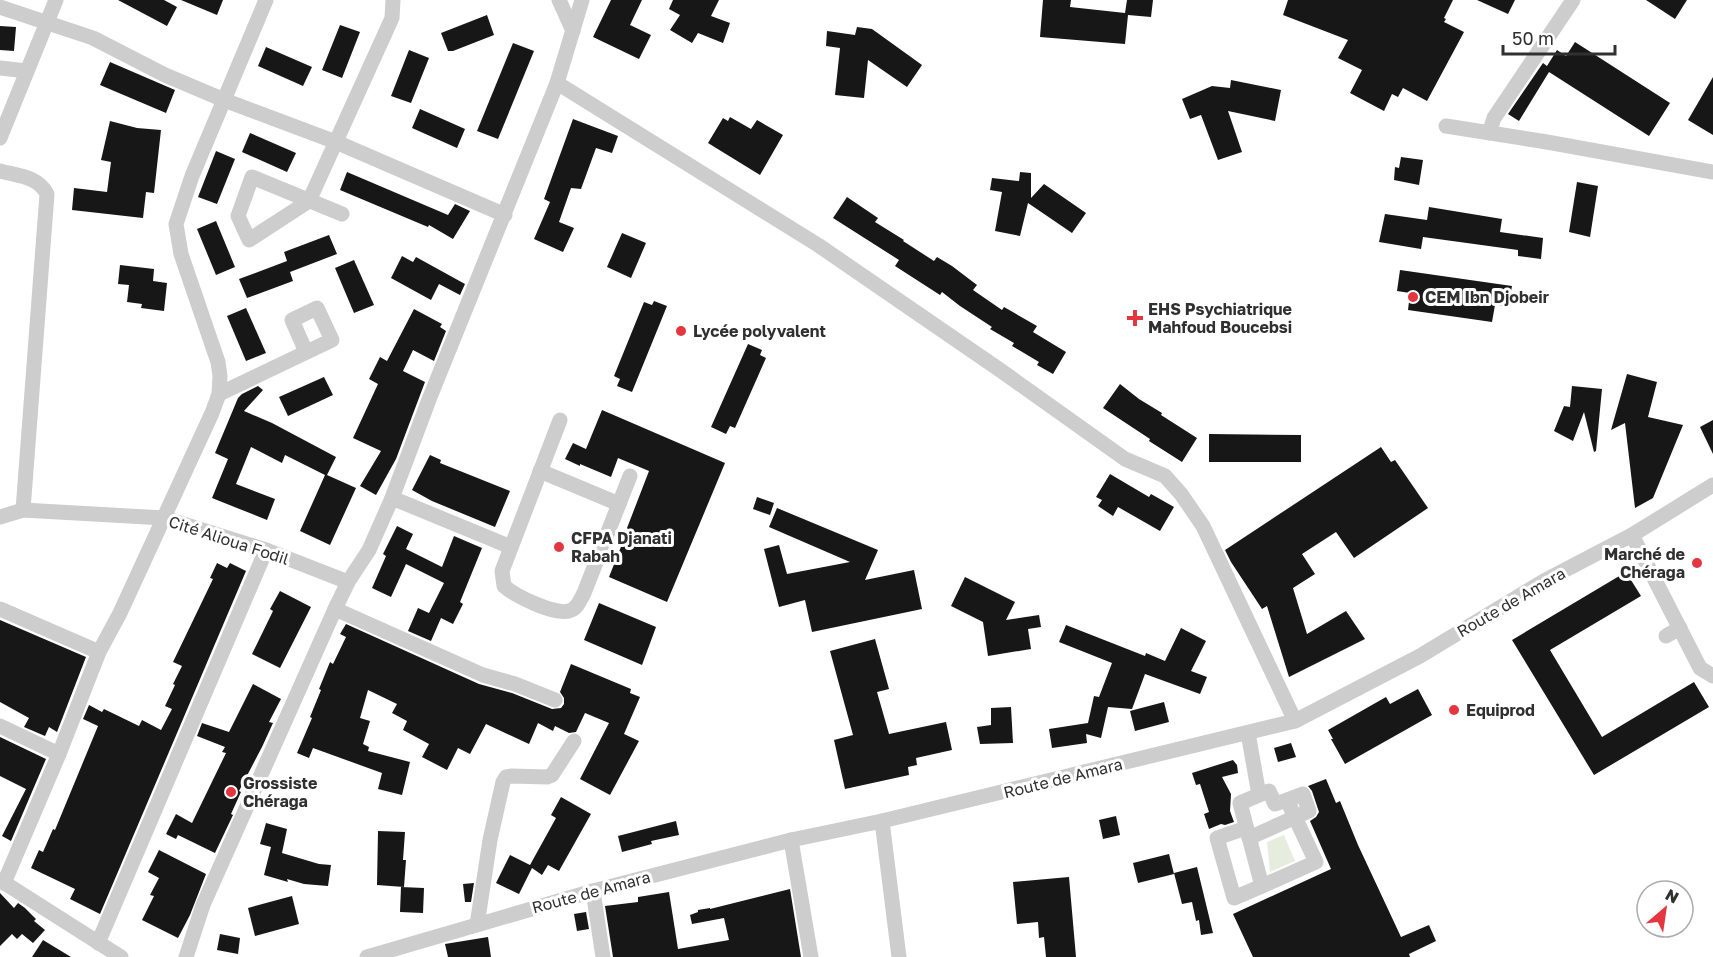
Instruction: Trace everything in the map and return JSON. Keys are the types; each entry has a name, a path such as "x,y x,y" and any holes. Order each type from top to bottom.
{"street":[{"path":"0,138 56,0"},
{"path":"121,957 2,882 59,754 99,652 120,613 219,394 218,362 181,254 177,224 192,176 266,0"},
{"path":"342,214 309,201 252,177 238,216 249,240 309,201 392,18 393,0"},
{"path":"559,0 573,31"},
{"path":"186,957 208,895 335,609 348,582 369,550 392,498 430,397 557,83 582,0"},
{"path":"1489,133 1494,118 1573,0"},
{"path":"0,7 93,38 165,75 336,142 505,215"},
{"path":"0,69 27,71"},
{"path":"557,83 818,245 1125,459 1165,476 1203,526 1295,721"},
{"path":"1446,126 1713,172"},
{"path":"0,171 34,179 47,194 23,510"},
{"path":"219,394 306,352"},
{"path":"560,420 502,572 504,586 511,593 555,611 568,611 577,606 630,476"},
{"path":"540,471 619,504"},
{"name":"Route de Amara","path":"367,957 593,891 791,840 882,821 1295,721 1420,656 1544,581 1632,535 1713,485"},
{"path":"392,498 511,547"},
{"name":"Cité Alioua Fodil","path":"0,517 23,510 164,518 266,550 348,582"},
{"path":"1632,535 1700,668 1713,676"},
{"path":"98,943 266,550"},
{"path":"0,609 99,652"},
{"path":"335,609 483,675 515,684 555,700"},
{"path":"1665,636 1680,628"},
{"path":"0,726 59,754"},
{"path":"1248,732 1259,795"},
{"path":"477,925 490,840 503,782 507,777 512,776 547,777 552,775 574,741"},
{"path":"1262,886 1248,833 1240,803 1269,791 1275,804 1303,794 1310,811 1248,833 1216,838 1234,898 1262,886 1316,862 1296,817"},
{"path":"882,821 899,957"},
{"path":"791,840 811,957"},
{"path":"593,891 603,957"}],"green space":[{"path":"1284,835 1295,861 1270,872 1267,842"}],"building":[{"path":"118,0 164,0 177,7 167,26"},
{"path":"181,0 223,0 217,15"},
{"path":"611,0 642,0 630,25 651,35 639,59 593,37"},
{"path":"673,0 719,0 711,16 730,23 723,43 698,33 692,43 670,30 680,15 669,9"},
{"path":"1043,0 1071,0 1070,7 1125,13 1127,0 1153,0 1151,17 1128,15 1125,44 1040,37"},
{"path":"1288,0 1453,0 1444,22 1464,32 1427,101 1403,88 1398,97 1392,94 1384,111 1350,93 1362,70 1338,58 1348,40 1283,15"},
{"path":"1477,0 1515,0 1508,14"},
{"path":"1646,0 1687,0 1675,19"},
{"path":"487,15 494,35 448,51 441,33"},
{"path":"340,25 360,32 342,78 322,70"},
{"path":"0,26 16,27 14,51 0,50"},
{"path":"857,27 872,29 922,65 907,87 868,60 864,98 835,95 840,48 826,46 827,31 855,35"},
{"path":"1575,42 1670,103 1649,136 1549,72 1519,121 1508,114 1543,63 1547,66 1557,50 1566,56"},
{"path":"513,43 534,51 498,139 477,131"},
{"path":"266,47 312,67 303,86 258,66"},
{"path":"409,50 429,58 411,103 391,96"},
{"path":"110,62 175,90 166,113 100,85"},
{"path":"1713,77 1713,135 1688,120"},
{"path":"1231,80 1281,90 1275,121 1228,111 1242,152 1218,160 1201,115 1190,119 1182,99 1212,86 1230,88"},
{"path":"420,109 465,129 457,148 412,128"},
{"path":"730,117 751,129 757,120 783,135 760,175 708,143 723,118 728,121"},
{"path":"573,119 618,136 612,153 596,148 581,189 571,188 559,222 574,228 563,252 534,239 550,202 544,199"},
{"path":"110,121 137,128 161,130 154,193 146,192 143,218 72,210 74,188 107,192 111,162 101,160"},
{"path":"250,133 296,153 287,172 242,152"},
{"path":"216,151 235,159 217,204 198,197"},
{"path":"1401,157 1423,160 1419,185 1394,180 1395,167 1399,168"},
{"path":"347,172 448,215 455,204 470,211 453,239 429,225 428,227 340,190"},
{"path":"1020,172 1031,173 1031,198 1044,184 1086,213 1072,233 1028,203 1020,236 995,231 1002,192 990,190 992,178 1019,181"},
{"path":"1577,182 1598,186 1590,237 1569,232"},
{"path":"847,197 878,218 875,222 903,241 934,261 937,257 952,266 977,285 973,290 1002,310 1004,307 1037,326 1033,332 1066,352 1053,374 1037,365 1039,362 1012,346 1014,343 990,329 992,327 942,292 940,295 895,266 899,260 833,218"},
{"path":"1429,207 1502,219 1500,232 1543,238 1541,259 1518,256 1518,250 1423,237 1421,249 1379,242 1385,214 1427,220"},
{"path":"216,221 235,267 216,275 197,229"},
{"path":"622,233 646,243 631,278 607,267"},
{"path":"329,235 337,254 290,272 293,281 247,298 239,279 287,261 284,252"},
{"path":"402,256 413,262 416,257 465,284 460,295 439,284 431,300 391,278"},
{"path":"354,260 374,305 354,313 335,268"},
{"path":"120,265 154,269 153,281 167,283 164,311 141,308 142,304 127,302 129,285 118,284"},
{"path":"1400,270 1512,286 1508,307 1495,305 1492,322 1408,310 1410,293 1397,291"},
{"path":"654,301 667,306 632,392 617,386 620,379 614,376 644,302 652,305"},
{"path":"246,308 266,353 246,361 227,316"},
{"path":"414,309 442,324 440,327 446,331 434,361 413,350 403,371 425,382 396,459 376,495 360,486 381,451 353,438 378,384 369,379 380,357 387,361"},
{"path":"748,344 762,350 760,355 766,358 735,428 730,426 726,434 711,427"},
{"path":"1627,374 1657,382 1648,417 1683,425 1653,498 1635,508 1625,423 1611,430"},
{"path":"324,377 333,395 288,416 279,397"},
{"path":"1120,384 1162,413 1161,415 1197,438 1182,462 1103,408"},
{"path":"258,386 263,390 244,411 336,457 327,475 356,488 330,545 300,531 325,475 285,455 282,463 251,447 236,484 275,499 267,520 212,498 228,459 215,453 238,398"},
{"path":"1572,386 1602,389 1596,451 1594,452 1584,412 1573,441 1554,431 1564,406 1570,407"},
{"path":"602,410 725,463 667,602 609,577 649,471 618,458 611,477 565,459 573,443 586,449"},
{"path":"1713,420 1713,454 1700,427"},
{"path":"1209,434 1301,435 1301,462 1209,462"},
{"path":"1381,447 1391,462 1395,460 1428,508 1354,558 1336,532 1302,554 1315,574 1293,588 1307,634 1346,611 1365,639 1289,677 1267,606 1262,609 1225,550"},
{"path":"430,455 441,460 440,463 510,491 495,527 432,501 412,490"},
{"path":"1110,474 1149,497 1151,494 1174,507 1160,531 1118,507 1113,516 1098,506 1102,500 1096,497"},
{"path":"757,497 774,503 770,515 753,509"},
{"path":"777,508 878,550 865,580 914,570 922,609 812,632 805,600 779,607 764,549 779,545 787,574 850,562 769,527"},
{"path":"397,526 413,534 406,549 442,567 454,536 482,548 460,602 463,604 453,624 441,618 431,641 408,631 418,608 429,613 444,583 406,564 391,597 372,588 386,556 383,554"},
{"path":"217,563 227,568 230,563 246,571 100,914 70,899 75,889 31,868 39,850 43,852 53,829 55,830 98,726 83,719 89,705 102,712 104,709 139,726 142,720 161,730 172,709 165,706 182,666 173,662 213,579 210,578"},
{"path":"1626,572 1641,596 1550,650 1602,737 1694,682 1709,707 1594,775 1512,640"},
{"path":"965,577 1015,602 1006,620 1039,615 1041,627 1028,629 1031,649 988,656 983,622 951,606"},
{"path":"280,591 311,607 280,668 252,654 273,611 270,609"},
{"path":"599,603 656,627 642,665 584,640"},
{"path":"0,620 86,657 57,732 49,727 45,736 24,727 29,718 0,702"},
{"path":"346,624 479,684 512,693 552,709 561,708 564,704 564,698 560,692 571,664 631,689 630,693 640,697 624,734 639,741 610,795 580,779 609,723 585,713 576,732 569,733 555,726 553,731 538,723 529,744 486,724 470,754 458,748 447,770 422,757 429,744 403,730 407,721 392,713 397,704 368,690 360,718 370,721 363,744 369,747 368,751 410,762 402,795 378,789 382,773 313,748 309,758 297,753 312,718 310,717 321,690 319,689 330,662 333,664 346,637 340,634"},
{"path":"1066,625 1145,656 1146,653 1165,661 1181,628 1206,641 1191,671 1207,677 1200,694 1145,674 1132,709 1108,707 1101,738 1086,734 1087,743 1052,748 1049,729 1088,723 1094,696 1099,697 1112,663 1059,642"},
{"path":"875,639 889,689 877,692 889,734 946,722 952,750 916,758 917,765 908,767 909,775 845,789 834,740 853,735 830,651"},
{"path":"253,684 281,699 269,722 273,723 239,791 241,792 231,814 233,815 215,853 178,835 176,839 166,834 176,814 192,823 226,753 222,752 225,747 197,736 202,723 229,732"},
{"path":"1418,689 1432,715 1345,764 1328,730 1386,697 1390,704"},
{"path":"1164,702 1169,722 1135,731 1130,711"},
{"path":"1011,707 1013,743 980,744 977,727 991,725 991,708"},
{"path":"0,737 46,759 11,841 2,836 26,789 0,776"},
{"path":"1291,743 1296,757 1278,762 1274,748"},
{"path":"1233,760 1237,765 1238,773 1222,777 1231,794 1230,811 1234,822 1209,829 1204,814 1209,812 1200,784 1196,785 1192,773"},
{"path":"1326,779 1336,803 1340,801 1401,937 1429,925 1436,941 1409,954 1410,957 1253,957 1233,914 1331,869 1310,821 1319,812 1308,786"},
{"path":"561,797 591,814 559,871 548,865 542,875 532,868 519,894 496,883 510,855 530,865 556,818 551,815"},
{"path":"1116,816 1120,835 1103,839 1099,820"},
{"path":"676,821 679,835 651,841 652,844 622,852 618,836"},
{"path":"266,823 287,829 282,853 319,864 331,865 328,886 304,884 287,879 288,882 264,875 271,847 260,844"},
{"path":"378,831 405,832 404,887 377,885"},
{"path":"159,850 206,874 178,938 142,920 154,896 150,895 159,878 148,872"},
{"path":"1169,854 1174,874 1138,883 1133,863"},
{"path":"1197,867 1213,933 1201,935 1199,920 1196,921 1192,902 1182,904 1174,873"},
{"path":"1069,877 1076,957 1046,957 1044,937 1039,938 1038,922 1017,924 1013,882"},
{"path":"474,883 471,902 465,902 463,884"},
{"path":"401,887 424,888 423,913 400,912"},
{"path":"790,889 801,957 613,957 605,906 638,902 638,897 669,892 678,949 729,940 724,918 692,924 690,915 698,910"},
{"path":"0,893 14,908 18,903 25,908 36,919 34,921 45,930 33,943 22,934 17,939 12,934 0,946"},
{"path":"292,896 299,924 255,936 248,908"},
{"path":"586,912 589,929 577,931 574,914"},
{"path":"220,934 240,938 238,954 217,950"},
{"path":"488,937 491,957 448,957 445,944"},
{"path":"43,940 71,957 32,957"}],"place":[{"name":"CEM Ibn Djobeir","path":"1413,297"},
{"name":"EHS Psychiatrique Mahfoud Boucebsi","path":"1135,318"},
{"name":"Lycée polyvalent","path":"681,331"},
{"name":"CFPA Djanati Rabah","path":"559,547"},
{"name":"Marché de Chéraga","path":"1697,563"},
{"name":"Equiprod","path":"1454,710"},
{"name":"Grossiste Chéraga","path":"231,792"}]}
